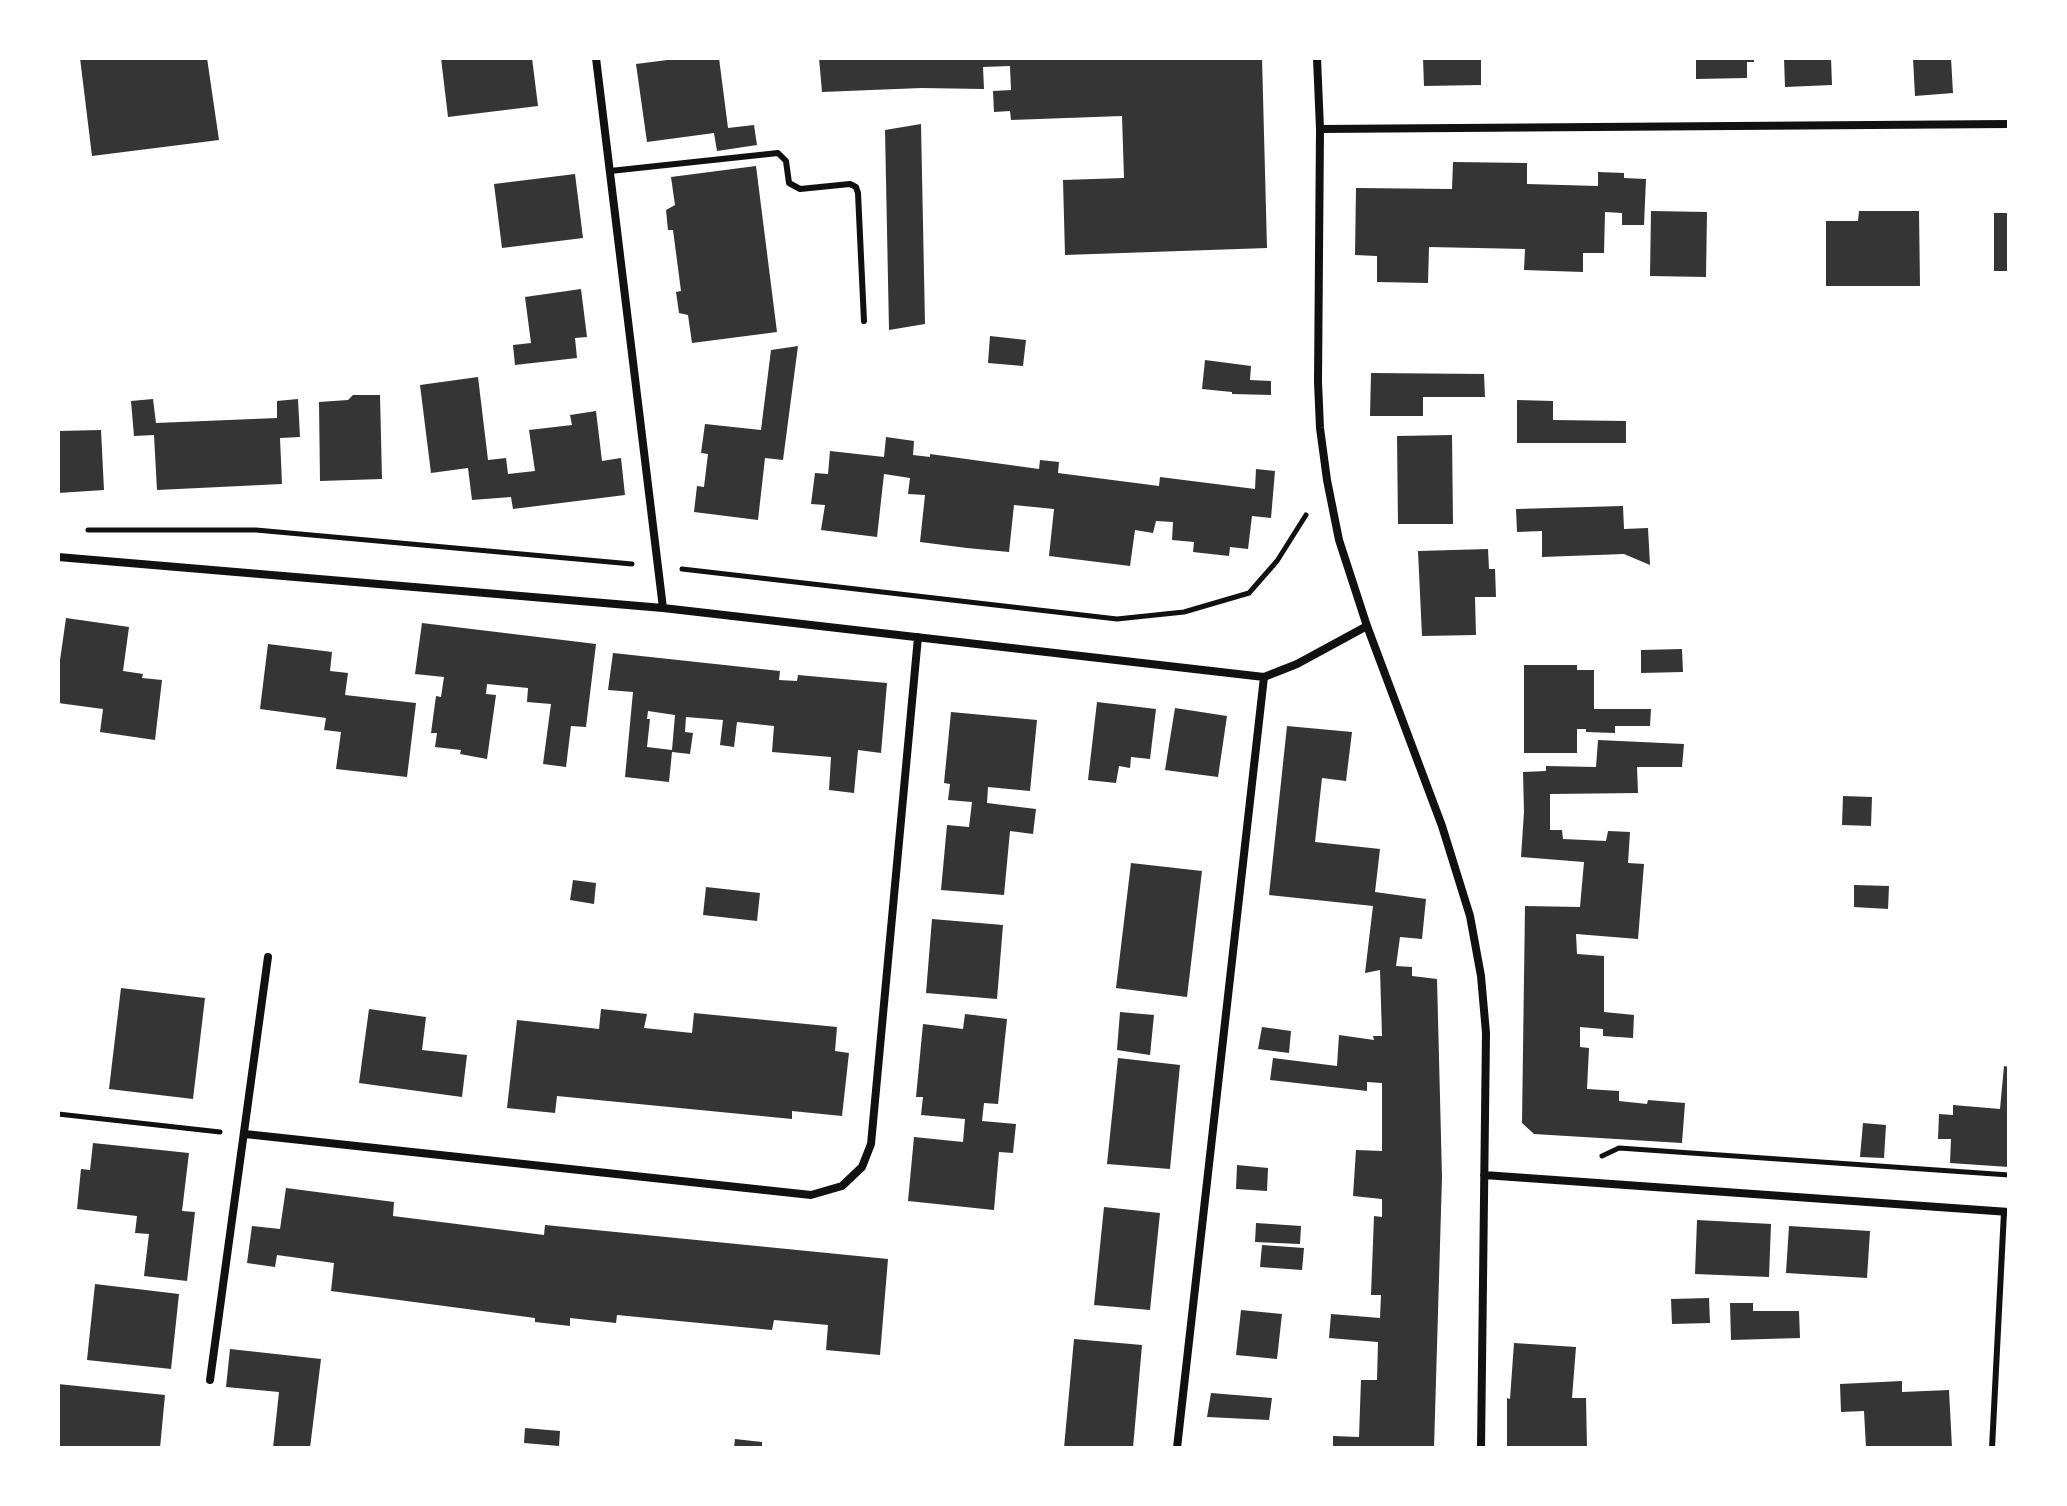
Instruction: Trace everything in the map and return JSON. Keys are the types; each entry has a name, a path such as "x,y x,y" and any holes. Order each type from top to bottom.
{"street":[{"path":"596,58 663,608"},
{"path":"1317,58 1320,129 1318,382 1327,480 1339,540 1367,626 1442,826 1470,916 1481,976 1486,1033 1481,1448"},
{"path":"1320,129 2009,124"},
{"path":"58,557 663,608 1264,677 1308,659 1367,626"},
{"path":"245,1134 811,1195 842,1186 862,1167 871,1144 918,637"},
{"path":"1177,1448 1264,677"},
{"path":"210,1380 268,957"},
{"path":"1484,1175 2006,1212"}],"lane":[{"path":"610,171 778,153 786,161 789,183 800,189 850,184 856,187 864,321"},
{"path":"1992,1448 2006,1212"}],"path":[{"path":"73,530 256,530 658,566 1117,619 1184,612 1249,593 1277,561 1327,480"},
{"path":"58,1114 245,1134"},
{"path":"1584,1181 1589,1165 1619,1148 2009,1175"}],"building":[{"path":"80,58 207,58 219,140 92,156"},
{"path":"441,58 532,58 538,106 448,117"},
{"path":"683,58 719,58 728,128 754,125 757,145 717,151 714,133 647,142 636,64"},
{"path":"819,58 1262,58 1267,248 1065,255 1063,180 1124,178 1122,116 1011,120 1010,111 994,112 993,91 1011,90 1010,66 983,67 984,89 822,92"},
{"path":"1423,58 1481,58 1481,85 1424,86"},
{"path":"1696,58 1754,58 1754,62 1747,62 1747,78 1696,79"},
{"path":"1784,58 1831,58 1832,85 1785,87"},
{"path":"1913,58 1951,58 1953,93 1915,96"},
{"path":"921,124 925,324 889,330 885,130"},
{"path":"1453,162 1527,163 1527,184 1598,186 1598,172 1624,173 1624,178 1646,179 1644,225 1622,225 1622,213 1605,212 1604,253 1583,253 1583,272 1524,270 1525,249 1429,247 1428,283 1377,282 1377,256 1355,255 1356,188 1452,189"},
{"path":"756,166 777,332 692,343 688,315 679,313 676,292 681,291 673,230 668,230 666,210 675,205 671,177"},
{"path":"575,174 583,238 502,248 494,184"},
{"path":"1651,211 1707,212 1706,277 1650,276"},
{"path":"1859,211 1919,211 1920,286 1826,286 1826,221 1858,221"},
{"path":"1994,213 2009,213 2009,271 1994,271"},
{"path":"581,289 587,337 575,338 577,358 515,365 513,345 531,343 525,297"},
{"path":"990,336 1026,340 1023,366 988,363"},
{"path":"798,346 783,460 765,458 758,520 694,512 697,486 704,487 708,454 701,453 705,424 761,430 771,350"},
{"path":"1205,360 1251,366 1250,380 1271,381 1271,395 1202,389"},
{"path":"1371,373 1484,374 1485,397 1423,397 1423,416 1370,416"},
{"path":"478,377 488,460 506,458 508,474 535,471 529,430 572,425 570,415 596,411 602,461 621,458 625,495 513,509 511,497 472,500 468,468 431,473 420,385"},
{"path":"353,395 380,395 382,479 320,481 319,402 348,400"},
{"path":"153,399 156,423 277,418 277,401 298,399 300,437 280,438 282,484 157,490 154,435 134,436 131,401"},
{"path":"1517,400 1553,401 1553,420 1626,421 1626,443 1517,443"},
{"path":"101,430 104,490 58,493 58,431"},
{"path":"1452,435 1453,524 1398,524 1397,436"},
{"path":"886,437 914,441 913,455 930,457 930,454 1039,469 1040,460 1059,462 1058,473 1159,486 1160,477 1255,489 1256,469 1275,471 1271,518 1252,516 1248,549 1230,547 1229,556 1193,552 1194,542 1172,540 1173,522 1156,521 1153,533 1135,530 1130,566 1049,556 1054,509 1014,505 1009,552 967,548 920,542 925,495 908,494 910,478 884,474 877,537 821,530 825,505 811,504 815,473 828,474 830,451 884,457"},
{"path":"1623,506 1624,529 1648,528 1650,565 1624,554 1542,557 1542,531 1517,532 1516,509"},
{"path":"1488,549 1489,569 1495,569 1496,597 1475,597 1476,635 1422,636 1418,551"},
{"path":"66,618 129,627 123,671 143,674 142,678 162,680 155,740 100,732 103,709 58,703 58,674"},
{"path":"422,623 596,644 586,727 571,726 566,767 543,764 551,704 527,702 528,688 487,684 486,694 496,695 487,759 460,754 461,750 435,747 437,733 431,733 436,696 441,697 444,677 415,674"},
{"path":"268,644 332,652 330,671 348,673 345,695 416,703 407,777 336,769 341,732 324,730 326,718 260,709"},
{"path":"1682,649 1683,672 1641,673 1641,650"},
{"path":"613,653 780,671 779,680 797,681 798,675 887,683 881,753 858,750 854,793 829,790 831,757 772,752 774,726 737,722 734,747 720,745 723,720 686,717 685,732 693,733 690,754 672,752 669,782 625,777 633,692 608,690","holes":["648,711 675,715 672,750 647,747"]},
{"path":"1524,665 1577,665 1577,670 1594,670 1594,709 1651,709 1650,726 1615,726 1615,733 1577,729 1577,753 1524,753"},
{"path":"1097,702 1156,709 1150,759 1131,757 1130,768 1119,766 1116,783 1088,780"},
{"path":"1175,708 1227,716 1218,777 1165,770"},
{"path":"951,712 1037,720 1030,791 988,787 987,803 1036,809 1033,834 1010,831 1004,895 941,890 947,825 969,827 972,802 948,800 950,784 944,783"},
{"path":"1287,726 1352,732 1346,781 1322,778 1315,842 1380,849 1375,892 1426,899 1422,939 1400,937 1396,966 1412,967 1412,976 1437,979 1442,1177 1434,1448 1333,1448 1333,1436 1359,1437 1361,1380 1377,1380 1378,1342 1329,1338 1331,1314 1380,1318 1381,1295 1371,1295 1374,1216 1382,1217 1382,1199 1353,1196 1356,1150 1382,1151 1382,1083 1367,1082 1367,1091 1270,1080 1273,1058 1337,1066 1339,1035 1374,1040 1373,1036 1382,1036 1380,970 1365,973 1373,906 1269,895"},
{"path":"1598,740 1684,744 1682,767 1637,767 1638,793 1550,794 1550,830 1562,830 1563,839 1606,841 1608,831 1630,832 1628,863 1644,864 1638,939 1576,934 1577,954 1604,956 1604,1012 1634,1015 1633,1038 1603,1036 1603,1029 1580,1027 1580,1047 1589,1048 1587,1089 1619,1091 1619,1101 1685,1103 1682,1143 1534,1134 1522,1123 1525,906 1580,907 1584,862 1521,857 1523,772 1546,771 1546,766 1596,767"},
{"path":"1843,796 1872,797 1871,826 1842,825"},
{"path":"1131,863 1202,871 1187,997 1116,988"},
{"path":"573,880 596,883 594,904 570,900"},
{"path":"1854,885 1889,886 1888,909 1854,907"},
{"path":"706,887 760,893 757,921 703,915"},
{"path":"932,919 1003,925 997,999 926,993"},
{"path":"121,988 205,998 193,1099 109,1089"},
{"path":"369,1009 426,1017 422,1050 467,1055 462,1097 359,1083"},
{"path":"601,1009 647,1014 644,1028 692,1033 694,1013 837,1027 835,1051 849,1053 842,1116 792,1111 792,1119 557,1096 555,1113 507,1108 517,1020 599,1029"},
{"path":"1120,1012 1154,1015 1150,1055 1117,1050"},
{"path":"965,1014 1007,1019 998,1104 984,1103 982,1121 1016,1124 1013,1153 999,1152 994,1210 908,1201 914,1137 963,1142 965,1119 921,1115 923,1097 916,1097 923,1024 963,1029"},
{"path":"1262,1027 1291,1031 1289,1053 1258,1049"},
{"path":"1118,1058 1180,1065 1170,1169 1107,1164"},
{"path":"2004,1066 2009,1067 2009,1167 1950,1163 1951,1139 1938,1139 1939,1114 1953,1115 1953,1105 2000,1109"},
{"path":"1863,1123 1886,1125 1884,1158 1860,1157"},
{"path":"93,1143 189,1153 182,1211 195,1212 187,1281 144,1276 149,1234 135,1233 137,1216 77,1209 81,1169 90,1170"},
{"path":"1237,1165 1268,1168 1267,1191 1236,1189"},
{"path":"286,1188 394,1202 393,1216 544,1235 545,1225 888,1259 880,1355 826,1350 828,1325 774,1320 772,1330 617,1315 616,1323 570,1318 570,1326 535,1322 535,1318 331,1291 334,1263 277,1255 275,1267 247,1263 252,1226 280,1229"},
{"path":"1104,1207 1160,1213 1150,1310 1094,1305"},
{"path":"1697,1220 1771,1224 1769,1277 1695,1274"},
{"path":"1256,1223 1301,1226 1300,1244 1255,1242"},
{"path":"1789,1226 1870,1231 1867,1278 1786,1273"},
{"path":"1262,1245 1304,1248 1302,1270 1260,1267"},
{"path":"95,1284 179,1294 171,1369 87,1360"},
{"path":"1709,1298 1710,1323 1672,1324 1671,1299"},
{"path":"1730,1303 1753,1303 1753,1311 1799,1311 1800,1338 1731,1340"},
{"path":"1241,1310 1282,1314 1277,1359 1236,1355"},
{"path":"1074,1339 1142,1345 1133,1448 1064,1448"},
{"path":"1514,1343 1576,1347 1572,1398 1586,1398 1587,1448 1507,1448 1507,1398 1510,1399"},
{"path":"230,1349 321,1359 310,1448 273,1448 279,1392 226,1387"},
{"path":"1902,1381 1902,1392 1949,1390 1952,1448 1866,1448 1864,1411 1841,1412 1840,1384"},
{"path":"58,1384 165,1395 160,1448 58,1448"},
{"path":"1211,1393 1272,1398 1269,1420 1207,1417"},
{"path":"525,1428 560,1431 559,1446 524,1443"},
{"path":"735,1439 762,1442 762,1448 734,1448"}]}
